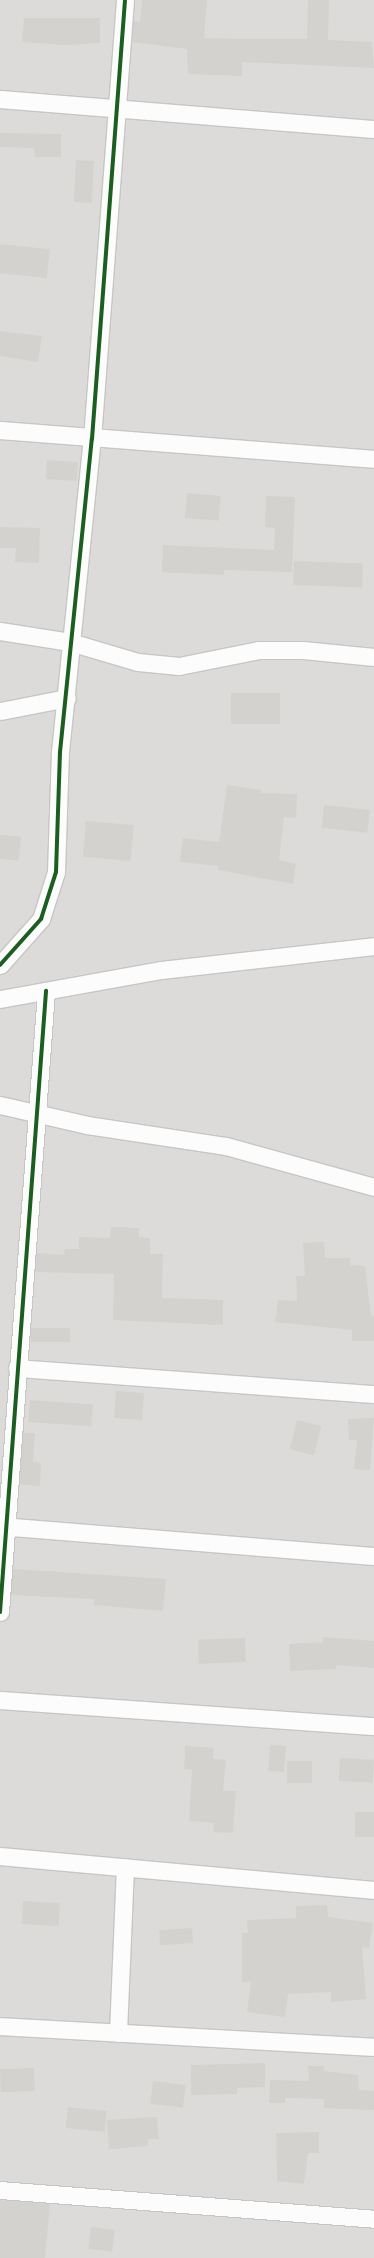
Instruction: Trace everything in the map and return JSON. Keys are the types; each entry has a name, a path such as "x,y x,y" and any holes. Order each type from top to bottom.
{"street":[{"path":"0,965 41,920 56,872 60,752 67,698 70,642 92,439 120,108 126,0"},
{"path":"0,99 374,129"},
{"path":"0,430 92,439 374,460"},
{"path":"0,631 70,642 138,662 179,666 259,650 302,650 374,657"},
{"path":"0,711 67,698"},
{"path":"0,999 190,966 374,946"},
{"path":"0,1612 3,1526 17,1368 46,991"},
{"path":"0,1105 37,1116 226,1146 374,1187"},
{"path":"17,1368 374,1394"},
{"path":"3,1526 374,1556"},
{"path":"0,1700 374,1726"},
{"path":"0,1856 374,1890"},
{"path":"118,2033 125,1868"},
{"path":"0,2026 374,2047"},
{"path":"0,2190 374,2219"}],"shaded area":[{"path":"0,0 374,0 374,2258 0,2258"}],"building":[{"path":"142,0 207,0 204,38 307,39 308,0 329,0 328,40 372,42 374,68 242,62 242,76 188,74 187,49 132,42 133,21 140,22"},
{"path":"24,18 100,18 100,43 65,45 22,42"},
{"path":"0,133 61,134 61,157 35,157 34,148 0,147"},
{"path":"76,160 94,161 92,203 74,202"},
{"path":"0,244 50,249 47,278 0,273"},
{"path":"0,331 42,336 38,362 0,356"},
{"path":"47,460 78,462 77,481 46,479"},
{"path":"187,493 221,496 219,521 185,518"},
{"path":"266,496 295,497 292,572 224,570 224,575 162,572 163,545 274,550 275,528 265,527"},
{"path":"0,527 40,528 39,563 15,562 16,548 0,548"},
{"path":"294,561 363,563 362,587 293,585"},
{"path":"231,693 280,693 280,724 231,724"},
{"path":"227,785 261,790 261,793 297,794 296,818 284,817 279,860 296,864 293,884 218,870 218,866 180,862 183,838 219,842"},
{"path":"324,805 370,810 367,833 322,828"},
{"path":"86,821 134,825 131,861 83,857"},
{"path":"0,835 21,837 19,861 0,859"},
{"path":"111,1227 139,1228 139,1237 150,1238 150,1254 163,1254 162,1298 223,1300 223,1325 113,1320 114,1274 35,1272 37,1253 64,1255 65,1249 79,1249 79,1237 110,1238"},
{"path":"324,1242 325,1258 350,1258 350,1265 365,1266 371,1316 374,1316 374,1341 352,1341 352,1330 275,1322 278,1300 297,1301 296,1276 305,1276 303,1243"},
{"path":"31,1328 70,1328 70,1342 31,1342"},
{"path":"116,1391 144,1393 142,1420 114,1418"},
{"path":"30,1400 93,1404 91,1426 28,1422"},
{"path":"374,1418 370,1470 354,1469 357,1440 349,1440 348,1419"},
{"path":"297,1420 321,1426 314,1455 290,1449"},
{"path":"23,1433 35,1433 33,1462 41,1463 40,1486 19,1484"},
{"path":"13,1569 166,1579 163,1611 94,1605 94,1599 11,1595"},
{"path":"323,1637 374,1641 374,1668 336,1665 336,1669 290,1671 289,1644 323,1642"},
{"path":"245,1638 246,1662 199,1664 198,1640"},
{"path":"270,1745 286,1746 284,1772 268,1771"},
{"path":"185,1746 214,1748 213,1759 226,1760 223,1791 236,1791 233,1833 213,1832 214,1823 189,1821 192,1770 184,1769"},
{"path":"340,1758 374,1760 373,1783 339,1781"},
{"path":"287,1761 312,1761 312,1783 287,1783"},
{"path":"355,1812 374,1812 374,1837 355,1837"},
{"path":"23,1901 60,1903 59,1926 22,1924"},
{"path":"327,1905 328,1917 373,1923 369,1948 362,1947 366,1999 331,2002 331,1992 288,1994 285,2017 247,2012 251,1982 242,1982 242,1933 248,1933 247,1920 296,1918 296,1906"},
{"path":"192,1928 193,1943 160,1945 159,1930"},
{"path":"265,2063 265,2087 237,2088 237,2094 191,2095 191,2065"},
{"path":"308,2066 324,2066 324,2071 358,2075 359,2090 374,2091 374,2110 324,2108 324,2099 285,2098 285,2103 269,2103 270,2080 309,2081"},
{"path":"34,2068 35,2091 1,2092 0,2069"},
{"path":"153,2081 186,2085 183,2108 150,2104"},
{"path":"68,2107 107,2111 105,2132 66,2128"},
{"path":"157,2117 159,2139 148,2139 148,2146 109,2149 107,2120"},
{"path":"319,2132 319,2153 308,2153 304,2184 277,2181 276,2133"},
{"path":"0,2200 50,2204 45,2258 0,2258"},
{"path":"91,2227 115,2230 112,2252 88,2249"}],"cycle path":[{"path":"0,965 41,919 56,872 60,752 92,439 125,0"},
{"path":"0,1612 46,991"}]}
